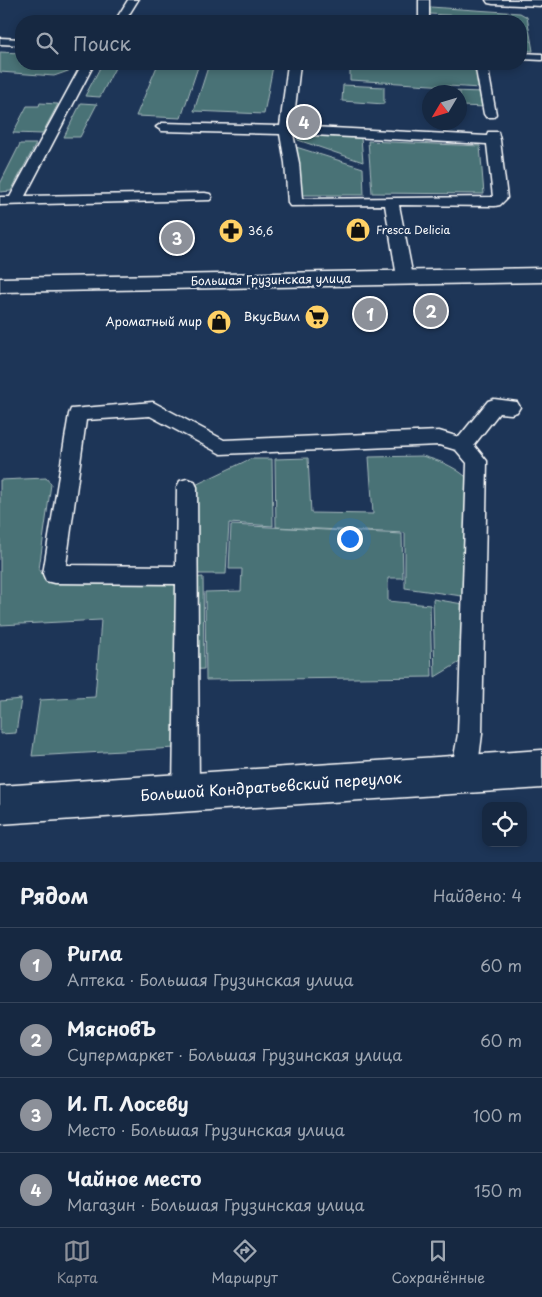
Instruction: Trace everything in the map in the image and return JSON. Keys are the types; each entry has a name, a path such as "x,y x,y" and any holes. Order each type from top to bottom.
{"main road":[{"path":"493,0 542,2"},
{"name":"Большая Грузинская улица","path":"0,285 542,275"},
{"name":"Большой Кондратьевский переулок","path":"0,805 542,769"}],"lane":[{"path":"124,15 133,0"},
{"path":"424,0 424,15"},
{"path":"0,41 15,42"},
{"path":"527,56 542,57"},
{"path":"15,201 85,70"},
{"path":"162,128 286,130 494,137 500,198 495,202 391,201 295,203 292,163 286,130 293,70"},
{"path":"482,70 490,114"},
{"path":"0,201 206,197"},
{"path":"391,201 405,277"},
{"path":"463,445 494,406 511,408"},
{"path":"186,575 54,574 78,414 153,409 221,447 439,438 463,445 477,461 470,734 464,774"},
{"path":"186,792 187,487"}],"green space":[{"path":"430,7 520,13 524,15 446,15 430,14"},
{"path":"527,17 533,51 527,50"},
{"path":"0,52 15,53 15,70 71,70 54,76 0,72"},
{"path":"99,70 114,70 100,97 85,96"},
{"path":"155,70 197,70 181,118 136,116"},
{"path":"207,70 272,70 264,114 194,111"},
{"path":"350,70 477,70 480,88 467,87 467,85 431,85 350,80"},
{"path":"343,85 384,87 384,104 342,101"},
{"path":"467,92 484,92 486,107 467,106"},
{"path":"40,103 58,104 42,134 13,133 27,106 39,106"},
{"path":"81,103 97,104 80,137 64,137"},
{"path":"297,134 361,138 363,162 298,140"},
{"path":"368,141 480,146 484,194 372,193"},
{"path":"20,144 36,144 11,191 0,192 0,184"},
{"path":"296,147 363,168 364,195 301,195"},
{"path":"422,456 449,466 473,483 469,597 405,588 405,533 276,527 275,459 308,458 311,513 373,514 369,457"},
{"path":"250,459 272,459 273,526 229,523 226,574 189,574 189,488"},
{"path":"46,478 51,484 39,569 45,577 169,581 178,590 176,748 32,756 40,700 95,697 101,620 0,625 0,480"},
{"path":"231,525 402,534 403,578 388,578 388,601 430,605 432,677 206,680 205,592 241,591 242,569 229,569"},
{"path":"203,577 204,669 188,670 188,578"},
{"path":"433,599 469,605 465,659 435,677"},
{"path":"21,699 16,733 0,734 0,701"}],"place":[{"name":"Чайное место","path":"304,122"},
{"name":"Fresca Delicia","path":"358,230"},
{"name":"36,6","path":"231,231"},
{"name":"И. П. Лосеву","path":"177,238"},
{"name":"МясновЪ","path":"431,311"},
{"name":"Ригла","path":"370,314"},
{"name":"ВкусВилл","path":"317,317"},
{"name":"Ароматный мир","path":"219,322"}]}
